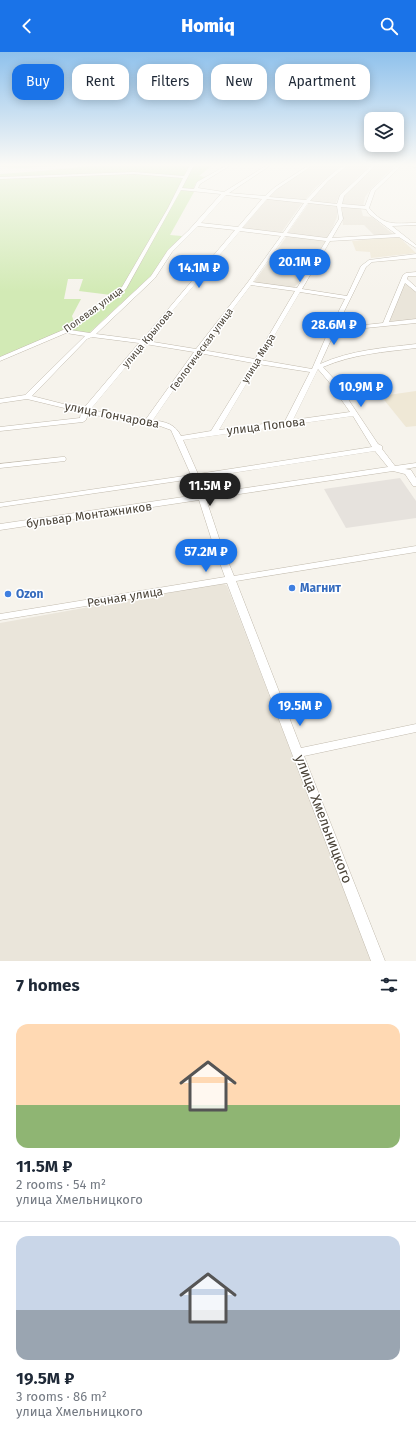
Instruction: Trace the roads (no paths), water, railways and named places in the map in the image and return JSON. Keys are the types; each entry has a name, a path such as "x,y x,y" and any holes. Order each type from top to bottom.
{"street":[{"name":"Полевая улица","path":"0,359 65,331 124,288 170,207"},
{"path":"27,397 85,338 91,335 153,278 170,251 212,207"},
{"name":"улица Крылова","path":"0,429 83,420 85,411 257,207"},
{"name":"Геологическая улица","path":"148,422 197,352 250,283 303,207"},
{"name":"улица Мира","path":"214,433 255,361 330,240 341,219 339,207"},
{"path":"362,207 367,208 416,246"},
{"path":"197,224 330,240 400,235"},
{"path":"387,225 416,224"},
{"path":"288,424 290,416 316,367 323,347 364,266 368,262 416,256"},
{"path":"385,324 406,275 416,274"},
{"path":"404,279 416,290"},
{"path":"250,283 349,298"},
{"path":"332,330 416,321"},
{"path":"65,331 143,342 255,361 316,367 332,359 348,355 416,346"},
{"path":"316,367 334,383 354,414 394,468 408,472 416,484"},
{"name":"улица Гончарова","path":"0,401 27,397 85,411 162,424 174,429 195,476 202,498"},
{"name":"улица Попова","path":"179,438 354,414"},
{"path":"0,505 379,448"},
{"path":"0,466 62,459"},
{"name":"бульвар Монтажников","path":"0,527 416,465"},
{"name":"улица Хмельницкого","path":"202,498 230,580 299,754 378,961"},
{"name":"Речная улица","path":"0,617 416,549"},
{"path":"299,754 416,728"}],"place":[{"name":"Магнит","path":"292,588"},
{"name":"Ozon","path":"8,594"}]}
